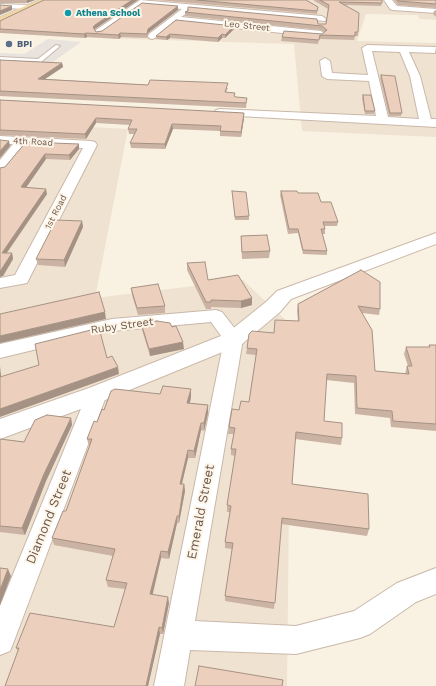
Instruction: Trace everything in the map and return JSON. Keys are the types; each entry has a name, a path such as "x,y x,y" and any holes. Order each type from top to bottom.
{"main road":[{"path":"0,21 46,0"}],"street":[{"path":"388,0 392,7 396,8 436,11"},
{"path":"99,32 143,1 189,7 322,19 323,9"},
{"path":"0,6 29,7"},
{"path":"152,36 189,7"},
{"name":"Leo Street","path":"174,19 321,37 322,19"},
{"path":"383,120 367,48 435,48"},
{"path":"206,111 431,123 415,76 403,48"},
{"path":"325,61 327,76 374,78"},
{"name":"4th Road","path":"0,140 91,145"},
{"path":"0,168 23,141"},
{"name":"1st Road","path":"0,283 21,279 91,145"},
{"path":"0,429 97,394 234,339 273,307 284,295 436,238"},
{"name":"Ruby Street","path":"0,351 112,325 216,316 234,339"},
{"name":"Emerald Street","path":"169,686 234,339"},
{"name":"Diamond Street","path":"0,641 97,394"},
{"path":"178,635 296,640 360,624 407,592 436,581"}],"lane":[{"path":"0,59 39,61 58,46"}],"shaded area":[{"path":"120,0 436,0 436,20 420,19 417,15 366,14 357,41 436,43 436,137 302,131 294,44 64,37"},
{"path":"48,39 81,42 43,69 0,73 0,53 24,54"},
{"path":"0,122 128,129 95,298 243,280 291,325 287,686 0,686"}],"building":[{"path":"44,0 132,0 95,25 93,27 96,32 102,31 142,3 178,6 148,29 147,34 84,34 0,29 0,21"},
{"path":"197,0 306,0 318,7 317,11"},
{"path":"320,0 382,0 382,3 339,2 359,13 358,32 355,32 355,36 320,35 319,40 282,37 284,31 322,34 327,30 322,26 185,12 188,11 188,7 317,19 318,24 326,24 329,5"},
{"path":"436,0 436,4 398,1"},
{"path":"0,5 12,6 0,11"},
{"path":"176,20 234,26 225,35 222,34 218,38 170,34 166,37 156,36"},
{"path":"0,60 62,63 38,79 148,85 150,80 228,83 225,92 235,93 234,96 236,97 247,98 246,103 0,91"},
{"path":"381,75 395,76 402,113 390,113"},
{"path":"363,95 371,95 375,111 365,111"},
{"path":"0,100 244,113 241,132 220,131 221,126 172,124 165,144 130,143 137,129 128,129 132,120 96,118 85,134 0,130"},
{"path":"0,140 9,141 0,151"},
{"path":"26,142 79,144 69,155 45,154 21,187 46,189 2,253 12,253 0,271 0,168 5,167"},
{"path":"232,191 246,192 249,216 235,217"},
{"path":"281,191 318,193 321,202 331,202 338,222 323,222 325,229 321,229 327,251 303,250 298,229 289,229"},
{"path":"56,220 82,221 64,260 36,259"},
{"path":"267,235 270,251 242,252 241,236"},
{"path":"205,262 208,280 238,275 252,298 241,301 211,300 211,302 206,302 187,263"},
{"path":"361,270 380,282 380,309 358,306 372,330 375,371 409,374 407,366 412,366 406,347 430,347 429,345 436,345 436,424 393,421 392,411 357,408 356,376 327,374 324,421 342,423 342,438 296,432 292,484 368,494 369,529 282,518 275,603 225,596 233,543 225,542 231,506 227,505 236,449 231,449 235,428 229,427 232,409 239,410 241,401 249,402 257,349 247,348 249,334 252,331 274,333 275,320 299,321 298,304"},
{"path":"158,284 165,306 137,308 131,288"},
{"path":"99,292 105,312 0,336 0,314"},
{"path":"157,321 170,323 172,327 176,326 183,342 149,349 141,323"},
{"path":"99,328 107,358 112,356 118,367 0,409 0,377 39,365 35,344"},
{"path":"163,386 191,389 187,403 208,405 204,423 201,423 194,451 188,450 180,484 184,484 179,516 177,516 168,552 161,551 150,594 168,597 162,628 159,627 146,686 5,686 19,648 16,648 30,613 114,627 127,583 106,580 115,549 52,538 63,511 66,511 92,439 87,439 94,421 97,422 102,409 104,410 111,391 115,389 160,394"},
{"path":"47,415 71,418 44,474 22,528 0,526 0,439 24,442 35,420"},
{"path":"0,568 8,569 0,590"},
{"path":"199,666 283,680 282,686 195,686"}],"place":[{"name":"Athena School","path":"68,13"},
{"name":"BPI","path":"9,44"}]}
